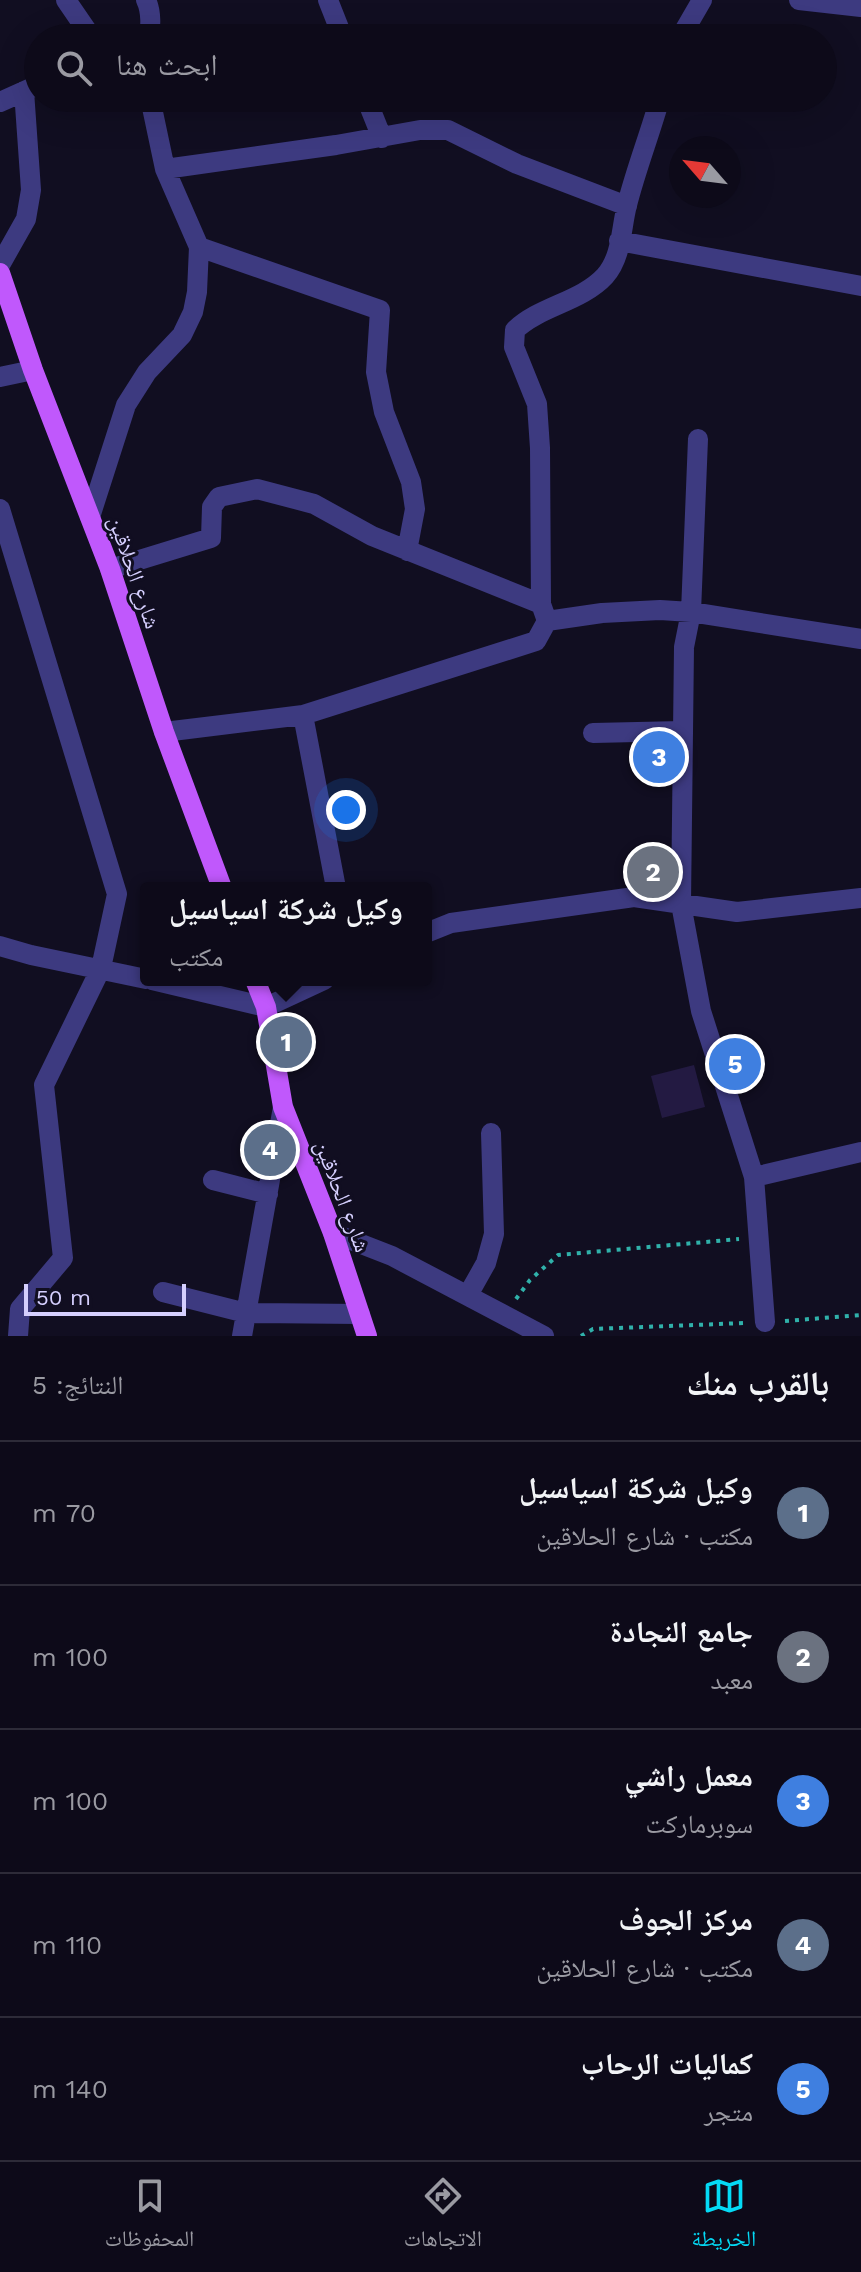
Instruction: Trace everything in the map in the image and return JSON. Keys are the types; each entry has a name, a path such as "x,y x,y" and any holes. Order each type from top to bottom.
{"main road":[{"name":"شارع الحلاقين","path":"0,273 33,370 110,569 164,732 220,882"},
{"name":"شارع الحلاقين","path":"257,986 266,1007 283,1107 333,1233 367,1336"}],"street":[{"path":"66,0 82,24"},
{"path":"328,0 337,24"},
{"path":"688,24 702,0"},
{"path":"799,0 861,7"},
{"path":"150,2 150,24"},
{"path":"0,102 24,91"},
{"path":"0,265 26,219 31,190 31,112"},
{"path":"90,517 126,405 147,372 182,335 193,312 199,247 165,169 153,112"},
{"path":"372,112 382,138"},
{"path":"164,732 303,715 536,641 544,612 540,448 537,404 514,347 515,330 524,321 550,311 604,277 615,261 627,206 656,112"},
{"path":"165,169 420,130 448,130 517,164 627,206"},
{"path":"619,241 861,286"},
{"path":"199,247 380,310 376,372 384,412 411,482 415,509 407,551"},
{"path":"0,377 33,370"},
{"path":"698,439 691,612 684,647 681,904 701,1011 754,1177 765,1322"},
{"path":"110,569 211,538 212,507 219,497 257,489 314,504 372,536 544,612 691,612 861,639"},
{"path":"0,509 117,894 101,968 44,1085 63,1258 20,1309 18,1336"},
{"path":"303,715 335,882"},
{"path":"593,733 682,731"},
{"path":"432,931 451,923 634,897 737,912 861,898"},
{"path":"0,946 140,978"},
{"path":"177,986 266,1007 311,986"},
{"path":"242,1336 283,1107"},
{"path":"468,1295 486,1263 494,1234 491,1133"},
{"path":"754,1177 861,1152"},
{"path":"213,1180 268,1194"},
{"path":"333,1233 392,1256 506,1314 533,1334"},
{"path":"163,1292 246,1313 360,1314"}],"path":[{"path":"506,1314 530,1280 558,1255 759,1237"},
{"path":"581,1336 593,1329 861,1315"},
{"path":"650,1327 653,1336"}],"building":[{"path":"694,1065 705,1107 662,1118 651,1076"}],"place":[{"name":"معمل راشي","path":"659,757"},
{"name":"جامع النجادة","path":"653,872"},
{"name":"وكيل شركة اسياسيل","path":"286,1042"},
{"name":"كماليات الرحاب","path":"735,1064"},
{"name":"مركز الجوف","path":"270,1150"}]}
